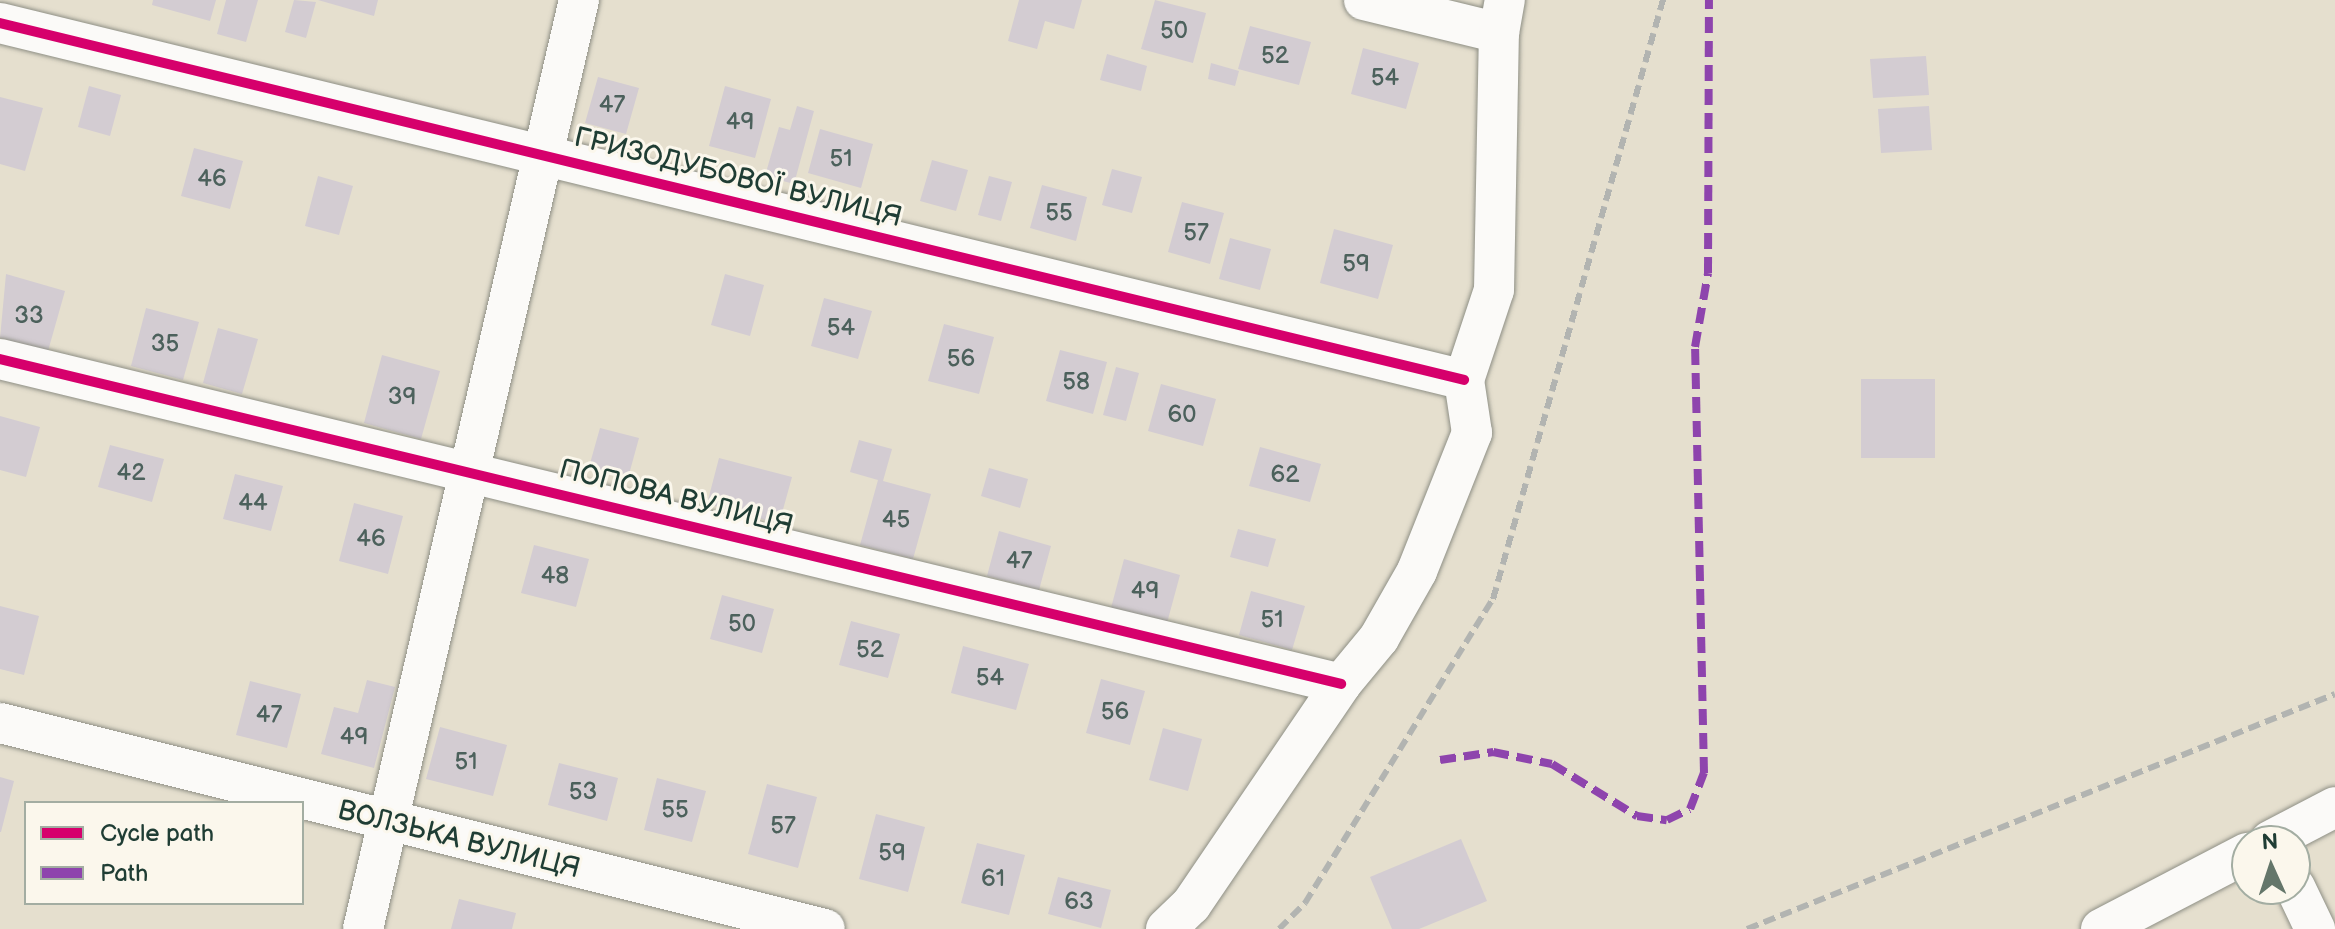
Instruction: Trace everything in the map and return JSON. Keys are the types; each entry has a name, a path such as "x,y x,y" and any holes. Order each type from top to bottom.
{"street":[{"path":"363,929 385,822 579,0"},
{"path":"1166,929 1191,905 1341,684 1379,638 1417,571 1472,433 1464,380 1494,290 1502,16 1364,0"},
{"name":"ГРИЗОДУБОВОЇ ВУЛИЦЯ","path":"0,23 1464,380"},
{"name":"ПОПОВА ВУЛИЦЯ","path":"0,359 1341,684"},
{"name":"ВОЛЗЬКА ВУЛИЦЯ","path":"0,723 303,801"},
{"name":"ВОЛЗЬКА ВУЛИЦЯ","path":"304,801 825,929"},
{"path":"2302,825 2335,807"},
{"path":"2110,927 2231,862"},
{"path":"2304,905 2315,929"}],"building":[{"path":"153,0 216,0 210,21 152,5"},
{"path":"226,0 258,0 246,42 217,34"},
{"path":"294,0 316,2 306,38 285,32"},
{"path":"318,0 378,0 374,16"},
{"path":"1019,0 1082,0 1074,29 1045,21 1037,49 1008,41"},
{"path":"1155,0 1206,13 1193,63 1141,49"},
{"path":"1250,26 1311,42 1299,85 1238,69"},
{"path":"1363,48 1419,63 1406,109 1351,94"},
{"path":"1107,54 1147,66 1141,91 1100,80"},
{"path":"1926,56 1929,95 1873,98 1870,59"},
{"path":"1211,63 1239,71 1235,86 1208,79"},
{"path":"598,77 639,88 626,134 585,123"},
{"path":"89,86 121,95 110,136 78,127"},
{"path":"725,86 771,99 755,158 709,146"},
{"path":"0,97 43,108 25,171 0,164"},
{"path":"797,106 814,111 794,184 765,176 779,127 790,130"},
{"path":"1929,106 1932,150 1881,153 1878,109"},
{"path":"820,129 873,144 861,188 808,173"},
{"path":"194,148 243,161 230,209 181,196"},
{"path":"932,160 968,170 956,211 920,201"},
{"path":"1112,169 1142,177 1132,213 1102,205"},
{"path":"318,176 353,186 339,235 305,226"},
{"path":"989,176 1012,182 1001,221 978,215"},
{"path":"1042,185 1087,197 1076,241 1030,228"},
{"path":"1182,202 1224,213 1210,264 1168,252"},
{"path":"1334,229 1393,245 1378,299 1320,283"},
{"path":"1230,238 1271,249 1260,290 1219,279"},
{"path":"6,274 65,291 48,351 0,338"},
{"path":"725,274 764,285 750,336 711,325"},
{"path":"824,298 872,311 858,359 811,346"},
{"path":"146,308 199,322 183,380 131,366"},
{"path":"944,324 994,337 979,394 928,381"},
{"path":"218,328 258,339 242,394 203,383"},
{"path":"1060,350 1107,362 1093,414 1046,401"},
{"path":"382,355 440,371 421,439 364,423"},
{"path":"1116,367 1139,373 1126,421 1103,415"},
{"path":"1861,379 1935,379 1935,458 1861,458"},
{"path":"1161,384 1216,399 1203,446 1148,431"},
{"path":"0,416 40,427 26,477 0,470"},
{"path":"600,428 639,438 628,478 589,467"},
{"path":"859,440 892,449 883,481 931,494 913,559 860,545 878,480 850,472"},
{"path":"110,445 164,459 152,502 98,487"},
{"path":"1260,447 1321,464 1310,502 1249,486"},
{"path":"719,458 792,477 779,524 707,504"},
{"path":"989,468 1028,479 1020,508 981,496"},
{"path":"235,474 283,486 271,531 223,519"},
{"path":"354,503 403,516 388,574 339,561"},
{"path":"1238,529 1276,539 1268,567 1230,557"},
{"path":"999,531 1051,546 1039,590 987,576"},
{"path":"534,545 589,559 576,607 521,593"},
{"path":"1124,559 1180,575 1167,623 1111,608"},
{"path":"1251,591 1305,606 1292,650 1239,635"},
{"path":"722,595 774,609 762,653 710,639"},
{"path":"0,606 39,616 24,675 0,669"},
{"path":"851,621 900,634 888,678 839,665"},
{"path":"963,646 1029,664 1016,710 951,693"},
{"path":"1101,679 1145,691 1130,745 1086,733"},
{"path":"367,680 395,687 374,768 321,754 334,707 358,713"},
{"path":"250,681 301,694 287,748 236,735"},
{"path":"440,727 507,745 493,796 426,779"},
{"path":"1163,728 1202,739 1188,791 1149,780"},
{"path":"559,763 618,778 607,821 548,805"},
{"path":"0,777 14,781 1,832 0,832"},
{"path":"657,778 706,791 692,842 644,830"},
{"path":"767,784 817,797 798,868 748,854"},
{"path":"876,814 925,827 908,892 859,879"},
{"path":"1461,839 1487,901 1419,929 1392,929 1370,877"},
{"path":"977,843 1025,855 1009,915 961,903"},
{"path":"1058,877 1111,890 1101,928 1048,914"},
{"path":"459,899 516,913 512,929 451,929"}],"railway":[{"path":"1279,929 1305,903 1493,599 1663,0"},
{"path":"1747,929 2335,694"}],"marked path":[{"path":"1440,760 1493,752 1552,764 1637,816 1667,820 1690,809 1704,773 1695,347 1708,273 1709,0"}],"cycle path":[{"path":"0,23 1464,380"},
{"path":"0,359 1341,684"}]}
